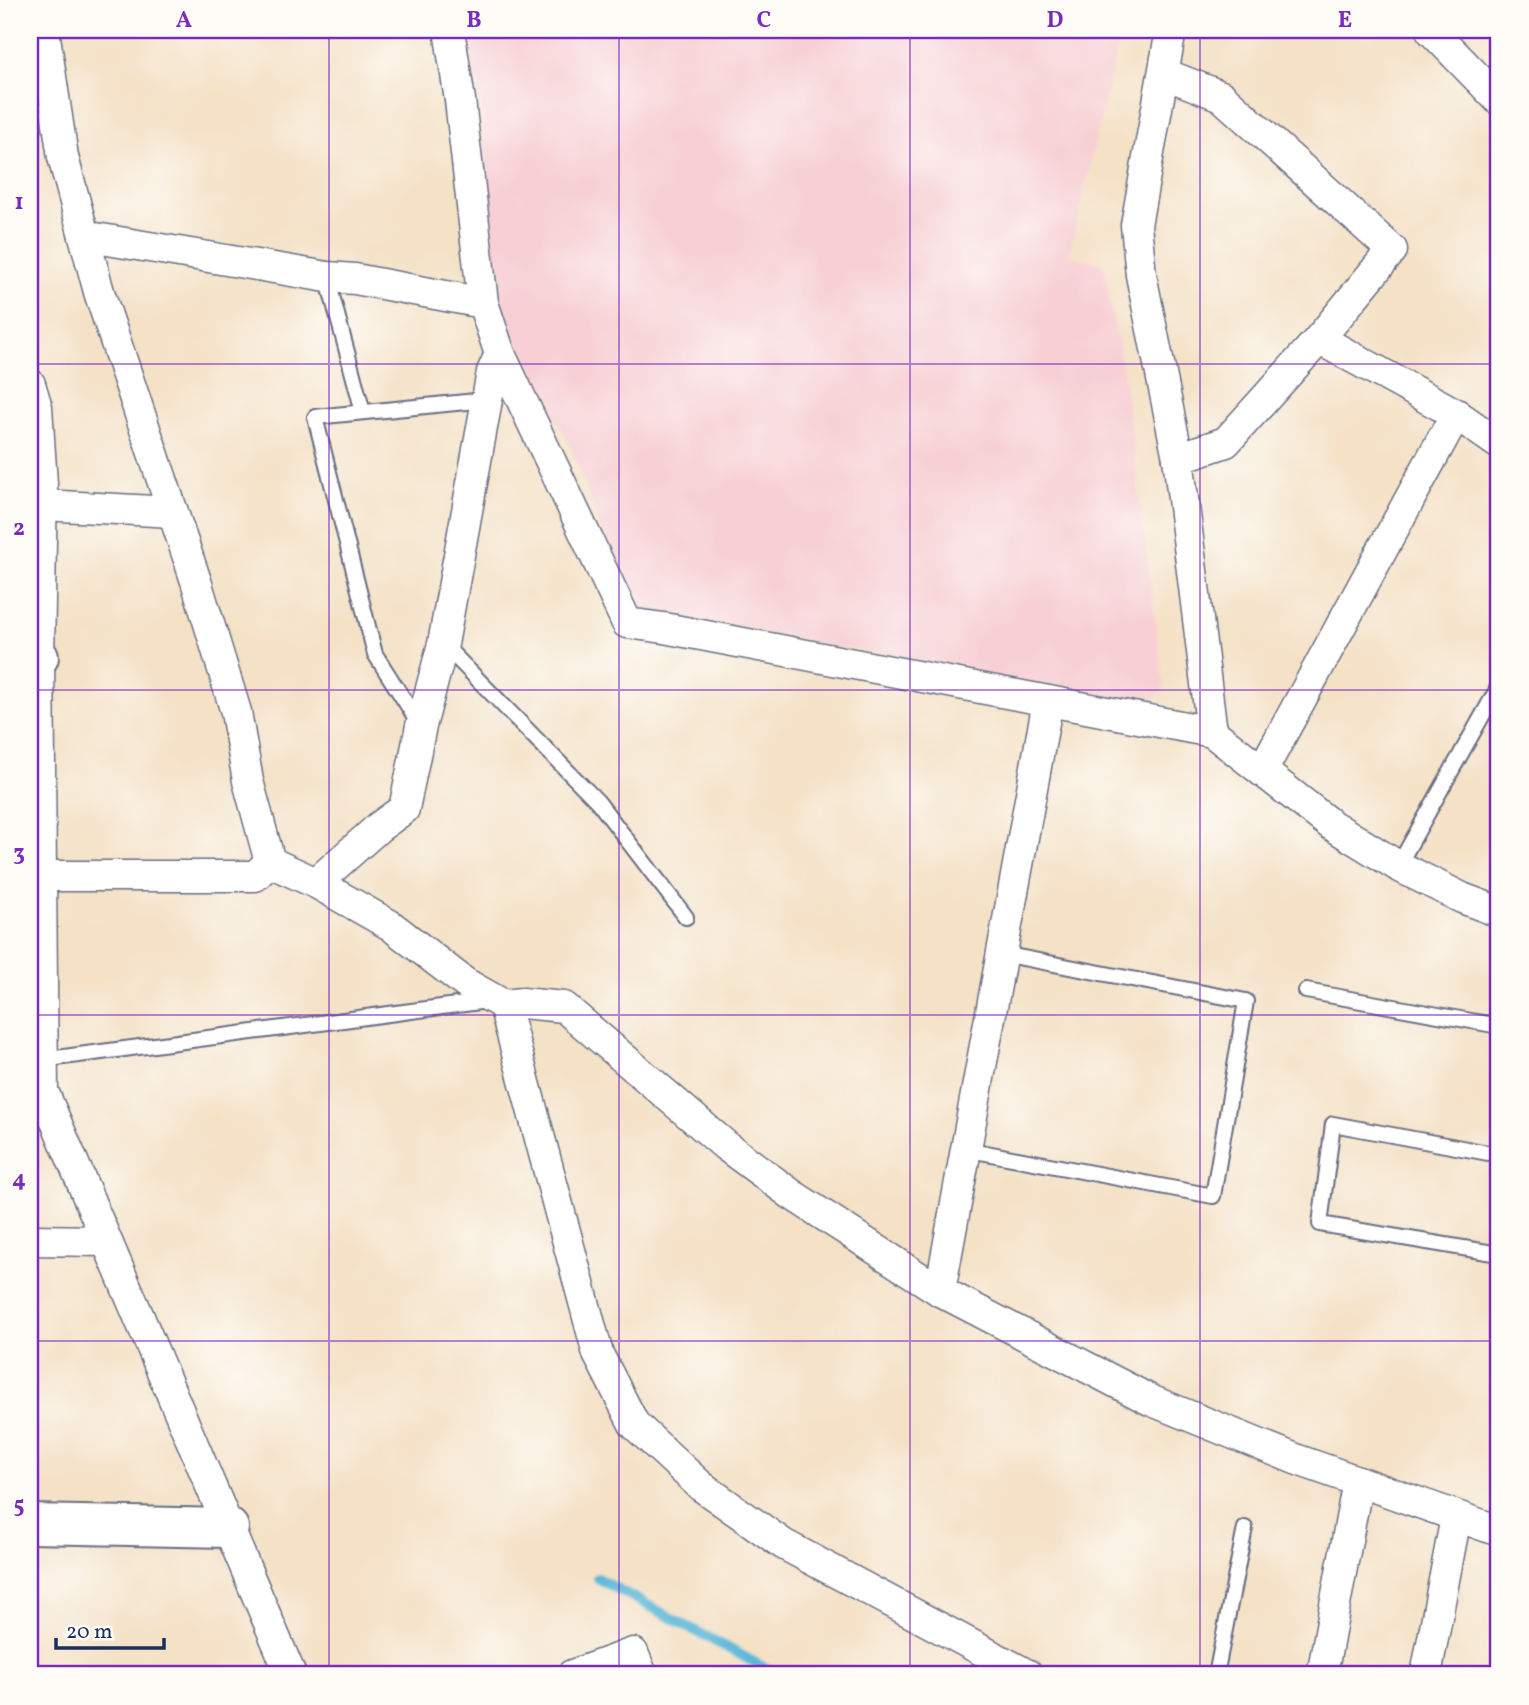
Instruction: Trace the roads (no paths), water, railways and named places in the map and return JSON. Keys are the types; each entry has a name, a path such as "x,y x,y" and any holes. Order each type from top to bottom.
{"street":[{"path":"44,30 63,157 99,292 173,512 236,712 248,781 270,862"},
{"path":"449,30 460,100 483,303 500,354 627,623 1212,732 1330,824 1398,866 1462,898 1499,912"},
{"path":"1171,30 1136,225 1141,275 1178,458 1212,732"},
{"path":"1431,30 1499,100"},
{"path":"1165,74 1221,96 1391,250 1319,339 1226,443 1178,458"},
{"path":"84,236 327,277 355,279 483,303"},
{"path":"1319,339 1456,414 1499,444"},
{"path":"316,883 379,827 404,809 421,726 443,644 486,400 492,372 500,354"},
{"path":"30,384 37,407 42,505 34,657 41,876 43,1091 290,1675"},
{"path":"1262,771 1456,414"},
{"path":"42,505 173,512"},
{"path":"940,1291 1048,701"},
{"path":"41,876 255,876 270,862"},
{"path":"270,862 316,883 390,925 465,983 500,1003 564,1007 726,1146 791,1194 940,1291 1150,1400 1358,1481 1499,1531"},
{"path":"500,1003 598,1354 634,1424 701,1486 783,1544 991,1667 1028,1675"},
{"path":"30,1240 105,1241"},
{"path":"1322,1675 1358,1481"},
{"path":"1426,1675 1457,1517"},
{"path":"30,1524 229,1528"},
{"path":"572,1675 633,1653 642,1675"}],"lane":[{"path":"327,277 363,412"},
{"path":"421,726 375,653 315,417 486,400"},
{"path":"443,644 598,802 686,917"},
{"path":"1398,866 1499,686"},
{"path":"965,1149 1213,1196 1246,1001 1002,954"},
{"path":"1306,991 1499,1026"},
{"path":"41,1060 500,1003"},
{"path":"1499,1155 1333,1124 1320,1224 1499,1254"},
{"path":"1216,1675 1245,1528"}],"waterway":[{"path":"597,1578 778,1675"}]}
